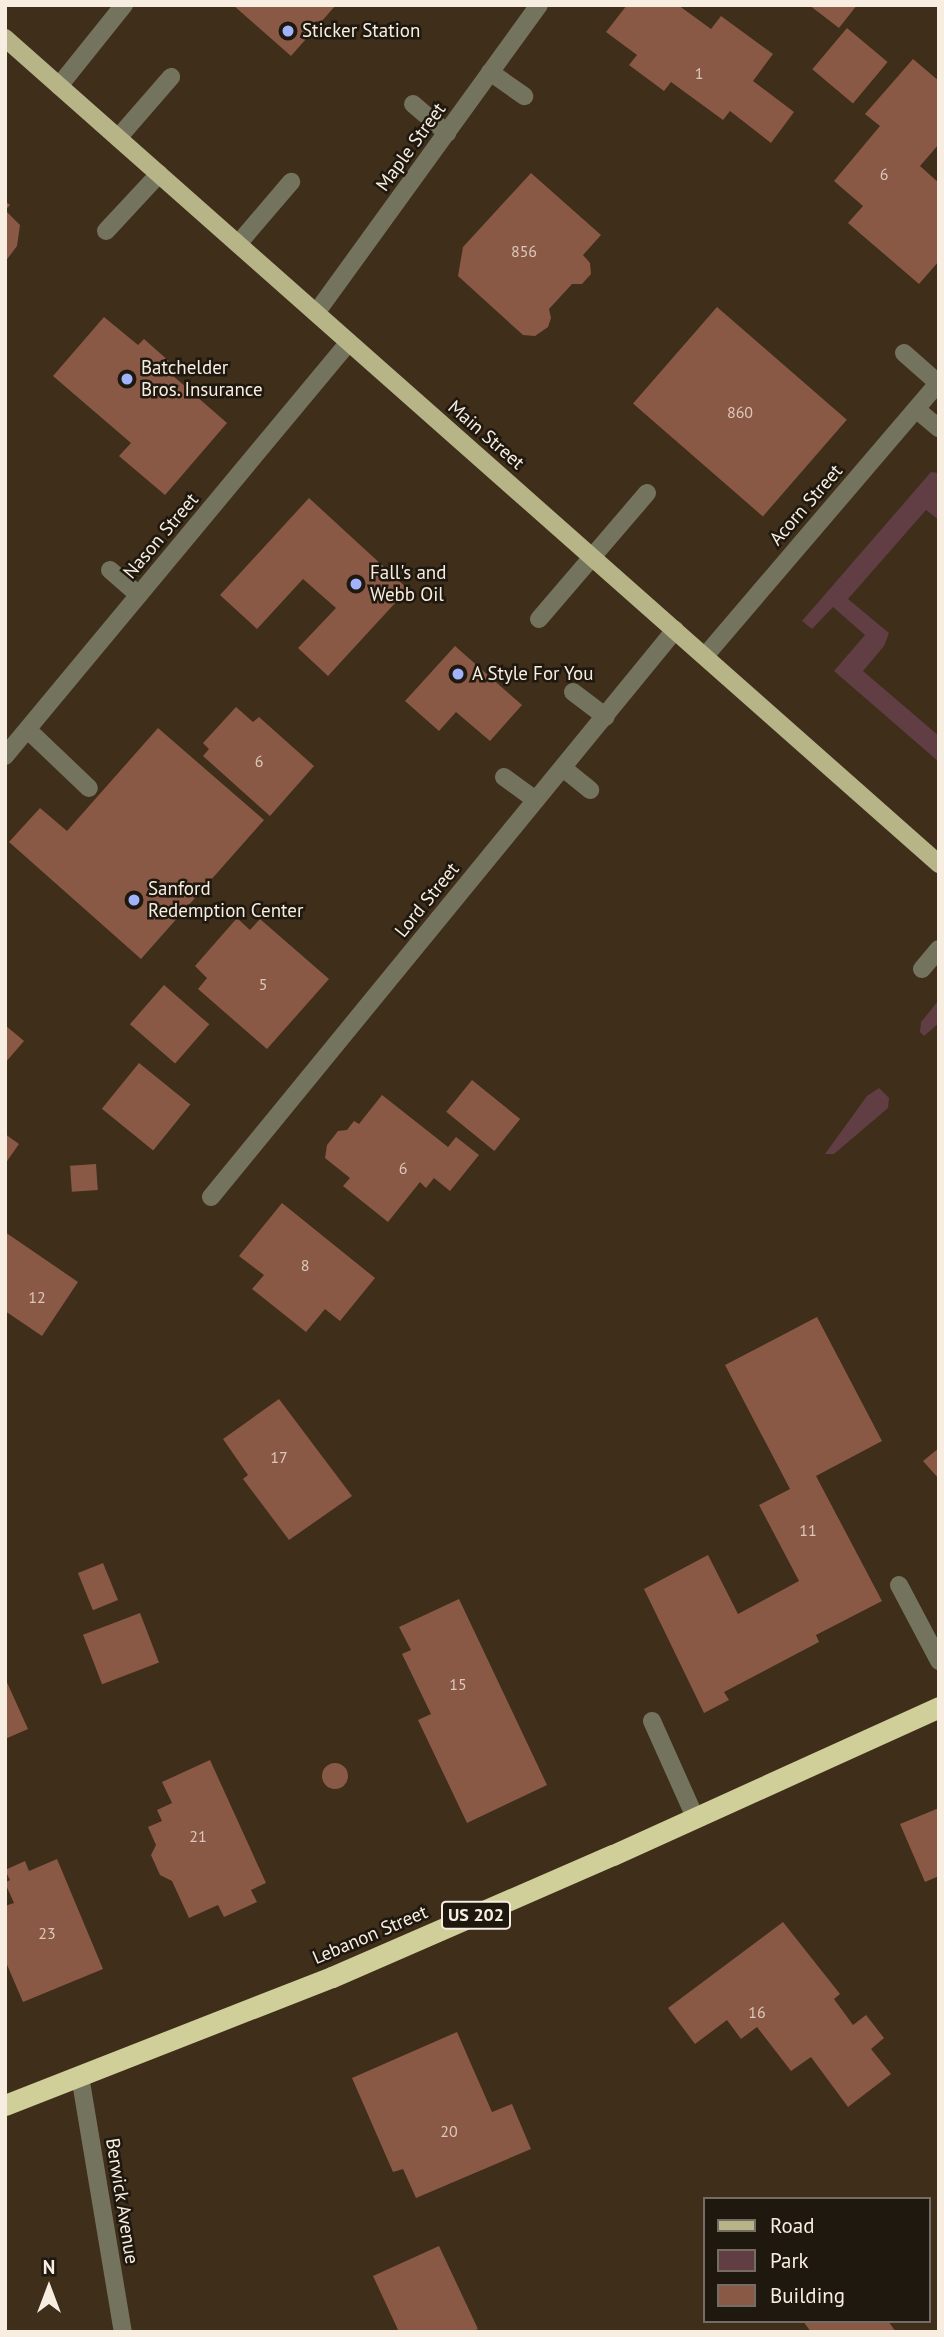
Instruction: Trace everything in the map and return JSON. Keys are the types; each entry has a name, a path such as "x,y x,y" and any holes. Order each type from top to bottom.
{"highway":[{"name":"Lebanon Street","path":"5,2105 331,1977 939,1707"}],"main road":[{"name":"Main Street","path":"5,38 939,864"}],"street":[{"path":"59,86 124,5"},
{"name":"Maple Street","path":"316,313 538,5"},
{"path":"490,72 524,96"},
{"path":"118,138 171,77"},
{"path":"413,104 447,133"},
{"path":"106,231 159,174"},
{"path":"238,244 290,182"},
{"name":"Nason Street","path":"5,756 349,342"},
{"path":"904,353 938,383"},
{"name":"Acorn Street","path":"705,656 938,383"},
{"path":"916,409 939,428"},
{"path":"539,619 647,493"},
{"path":"110,570 139,595"},
{"name":"Lord Street","path":"211,1196 675,630"},
{"path":"573,692 606,717"},
{"path":"28,730 89,788"},
{"path":"562,768 590,790"},
{"path":"504,777 536,800"},
{"path":"922,969 939,949"},
{"path":"899,1585 939,1661"},
{"path":"652,1721 695,1817"},
{"name":"Berwick Avenue","path":"80,2076 123,2332"}],"green space":[{"path":"931,472 939,473 939,520 926,510 848,599 889,633 884,646 863,671 939,736 939,762 834,671 865,635 833,607 812,629 802,621"},
{"path":"939,1000 939,1023 924,1036 920,1032 921,1022"},
{"path":"879,1088 889,1098 888,1108 834,1154 825,1154 867,1096"}],"building":[{"name":"Sticker Station","path":"233,5 336,5 291,56"},
{"path":"627,5 678,5 711,29 721,16 773,54 753,81 794,112 771,143 730,111 723,120 671,82 664,91 629,65 637,55 606,32"},
{"path":"809,5 857,5 839,28"},
{"path":"847,28 888,62 853,103 812,69"},
{"path":"913,59 939,81 939,144 920,166 939,183 939,261 919,284 848,223 863,206 834,181 880,126 865,114"},
{"path":"531,173 601,235 583,255 590,263 591,274 582,284 572,284 549,309 551,318 548,327 535,336 523,335 458,276 463,247"},
{"path":"5,210 20,225 17,246 5,262"},
{"path":"717,307 847,420 763,516 633,404"},
{"path":"104,317 138,345 144,339 170,362 164,368 227,423 165,495 119,456 131,443 53,376"},
{"name":"Fall's and Webb Oil","path":"309,498 408,589 328,676 298,648 336,608 303,579 257,629 220,595"},
{"name":"A Style For You","path":"455,646 522,705 490,741 456,712 439,731 405,701"},
{"path":"236,707 253,722 259,717 314,766 270,816 203,756 209,749 203,743"},
{"name":"Sanford Redemption Center","path":"158,728 264,820 141,959 9,842 40,808 67,831"},
{"path":"237,918 250,930 260,919 329,979 267,1049 198,989 207,978 195,966"},
{"path":"164,985 209,1024 175,1064 130,1024"},
{"path":"5,1025 24,1041 5,1063"},
{"path":"139,1063 190,1105 153,1150 102,1109"},
{"path":"472,1080 520,1119 494,1151 446,1112"},
{"path":"382,1095 448,1147 456,1137 479,1155 450,1191 434,1178 426,1188 420,1182 388,1222 343,1186 350,1178 325,1158 327,1145 338,1131 347,1130 354,1121 359,1124"},
{"path":"5,1134 19,1144 5,1164"},
{"path":"96,1164 98,1190 72,1192 70,1166"},
{"path":"282,1203 375,1278 340,1321 325,1309 306,1332 252,1289 264,1275 239,1256"},
{"path":"5,1232 78,1282 42,1336 5,1311"},
{"path":"817,1317 882,1441 816,1476 882,1601 816,1635 819,1642 724,1692 729,1700 704,1713 644,1589 708,1555 738,1614 799,1581 759,1505 790,1489 725,1365"},
{"path":"279,1399 352,1496 289,1540 243,1479 248,1475 223,1439"},
{"path":"939,1448 939,1479 923,1461"},
{"path":"103,1563 118,1600 93,1610 78,1573"},
{"path":"459,1599 547,1785 467,1823 418,1720 431,1714 402,1654 411,1650 399,1627"},
{"path":"140,1613 159,1662 102,1684 83,1635"},
{"path":"5,1678 28,1729 5,1739"},
{"path":"210,1760 266,1883 251,1890 257,1902 224,1917 218,1905 189,1918 172,1881 160,1875 151,1855 156,1845 148,1827 162,1821 157,1810 172,1803 162,1782"},
{"path":"335,1763 344,1767 348,1776 344,1785 335,1789 326,1785 322,1776 326,1767"},
{"path":"939,1808 939,1876 925,1882 900,1824"},
{"path":"57,1859 103,1969 23,2002 5,1960 5,1906 14,1903 5,1883 10,1880 5,1870 25,1861 29,1871"},
{"path":"783,1922 840,1994 834,1999 853,2025 866,2015 884,2038 871,2049 891,2074 848,2107 811,2057 791,2071 757,2027 741,2039 727,2020 695,2044 668,2008"},
{"path":"457,2032 492,2112 512,2104 531,2149 416,2198 403,2169 393,2172 352,2078"},
{"path":"439,2246 478,2329 471,2332 399,2332 373,2276"},
{"path":"804,2323 889,2323 896,2332 811,2332"}],"place":[{"name":"Sticker Station","path":"288,31"},
{"name":"Batchelder Bros. Insurance","path":"127,379"},
{"name":"Fall's and Webb Oil","path":"356,584"},
{"name":"A Style For You","path":"458,674"},
{"name":"Sanford Redemption Center","path":"134,900"}]}
